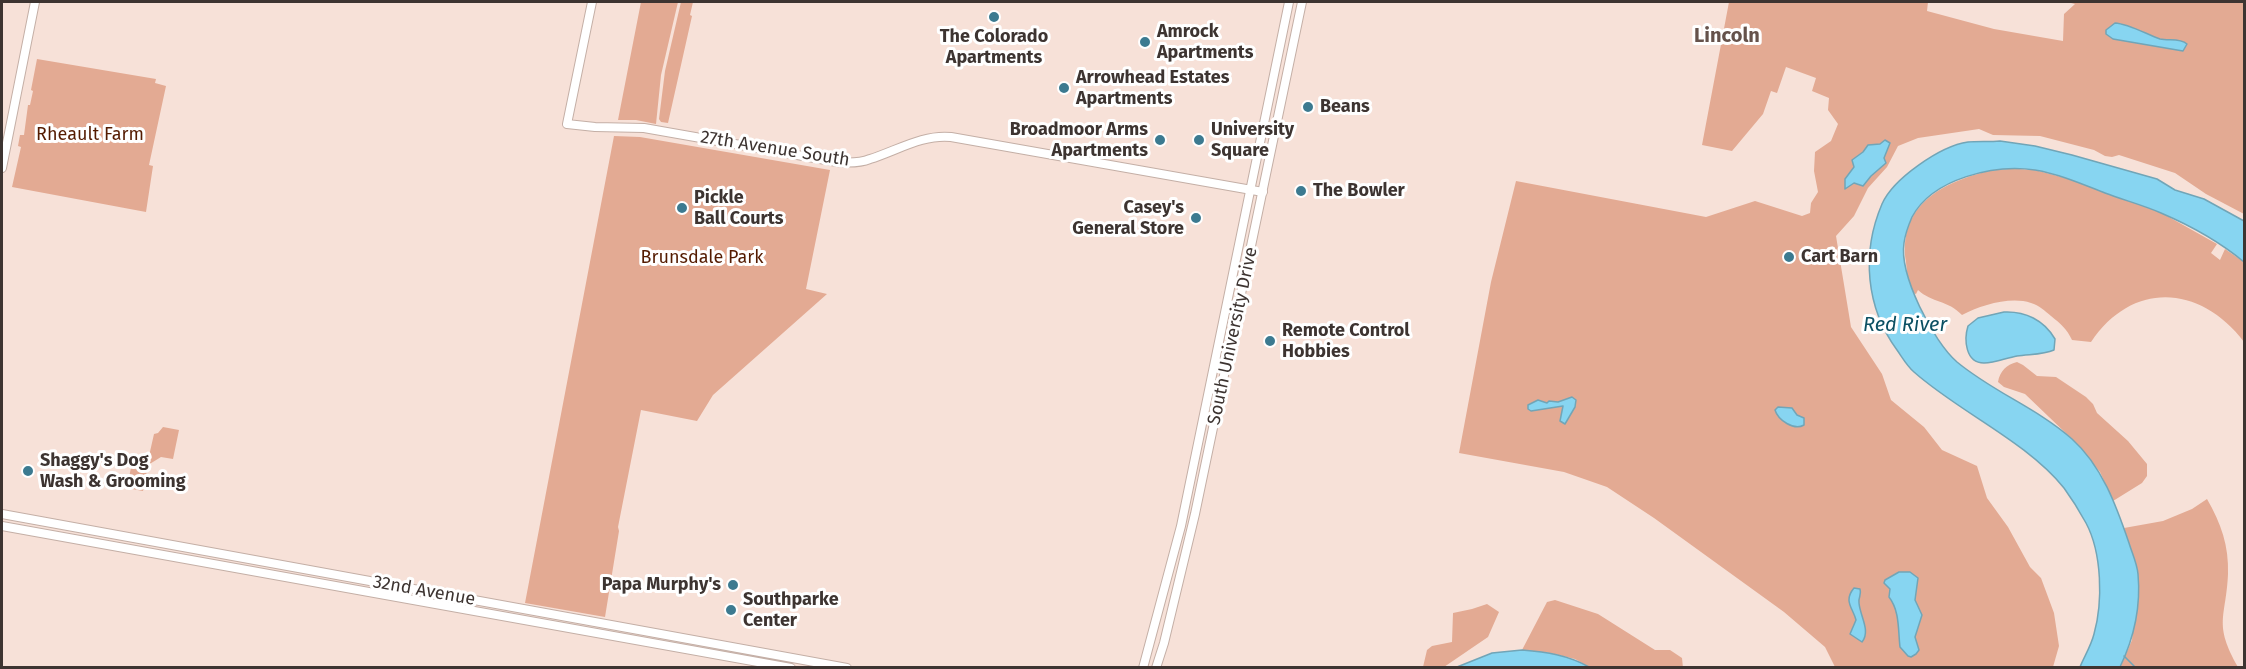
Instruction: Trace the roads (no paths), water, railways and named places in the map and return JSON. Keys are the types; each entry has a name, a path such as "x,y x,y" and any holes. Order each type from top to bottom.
{"main road":[{"path":"2,168 35,2"},
{"name":"27th Avenue South","path":"592,2 567,124 595,128 627,126 644,128 837,162 864,161 914,143 951,137 1263,192"},
{"name":"South University Drive","path":"1143,668 1180,526 1289,2"},
{"name":"South University Drive","path":"1156,668 1195,514 1302,2"},
{"path":"1233,276 1236,290 1231,312 1236,322"},
{"path":"1216,361 1221,367 1214,403 1217,412"},
{"name":"32nd Avenue","path":"2,514 847,668"},
{"name":"32nd Avenue","path":"2,526 791,668"}],"water":[{"path":"2115,23 2132,27 2160,39 2178,40 2187,44 2183,51 2113,39 2106,34 2106,30"},
{"path":"1885,140 1890,143 1884,158 1886,163 1863,186 1854,183 1845,189 1845,179 1854,167 1852,160 1868,145 1880,144"},
{"name":"Red River","path":"2000,141 2035,146 2157,179 2175,190 2204,199 2244,221 2244,262 2204,234 2154,210 2044,172 2002,169 1966,177 1934,192 1912,217 1906,233 1904,256 1912,289 1928,324 1948,352 1971,373 2044,418 2072,439 2092,461 2107,487 2136,562 2138,574 2135,622 2120,667 2080,667 2091,643 2097,621 2100,593 2098,563 2086,523 2064,488 2048,471 2012,441 1932,387 1911,370 1887,334 1873,298 1869,261 1871,242 1882,204 1896,184 1919,165 1944,150 1968,142"},
{"path":"2004,312 2019,313 2040,322 2055,339 2054,350 1988,363 1973,359 1966,343 1968,326 1978,318"},
{"path":"1572,397 1576,400 1575,407 1565,424 1560,421 1563,406 1531,411 1528,409 1528,405 1538,400 1547,403"},
{"path":"1778,407 1792,408 1797,415 1804,418 1804,425 1796,427 1783,421 1775,410"},
{"path":"1899,572 1910,572 1918,578 1915,600 1922,615 1915,637 1919,650 1911,657 1900,647 1897,615 1889,597 1890,589 1884,583 1885,580"},
{"path":"1854,588 1860,589 1859,603 1865,633 1862,642 1850,634 1856,620 1849,601"},
{"path":"1522,650 1557,655 1589,667 1457,667 1492,653"}],"waterway":[{"path":"2124,656 2136,668"}],"place":[{"name":"The Colorado Apartments","path":"994,17"},
{"name":"Amrock Apartments","path":"1145,42"},
{"name":"Arrowhead Estates Apartments","path":"1064,88"},
{"name":"Beans","path":"1308,107"},
{"name":"Broadmoor Arms Apartments","path":"1160,140"},
{"name":"University Square","path":"1199,140"},
{"name":"The Bowler","path":"1301,191"},
{"name":"Pickle Ball Courts","path":"682,208"},
{"name":"Casey's General Store","path":"1196,218"},
{"name":"Cart Barn","path":"1789,257"},
{"name":"Remote Control Hobbies","path":"1270,341"},
{"name":"Shaggy's Dog Wash & Grooming","path":"28,471"},
{"name":"Papa Murphy's","path":"733,585"},
{"name":"Southparke Center","path":"731,610"}],"district":[{"name":"Lincoln","path":"1727,36"}],"park label":[{"name":"Rheault Farm","path":"90,135"},
{"name":"Brunsdale Park","path":"702,258"}]}
